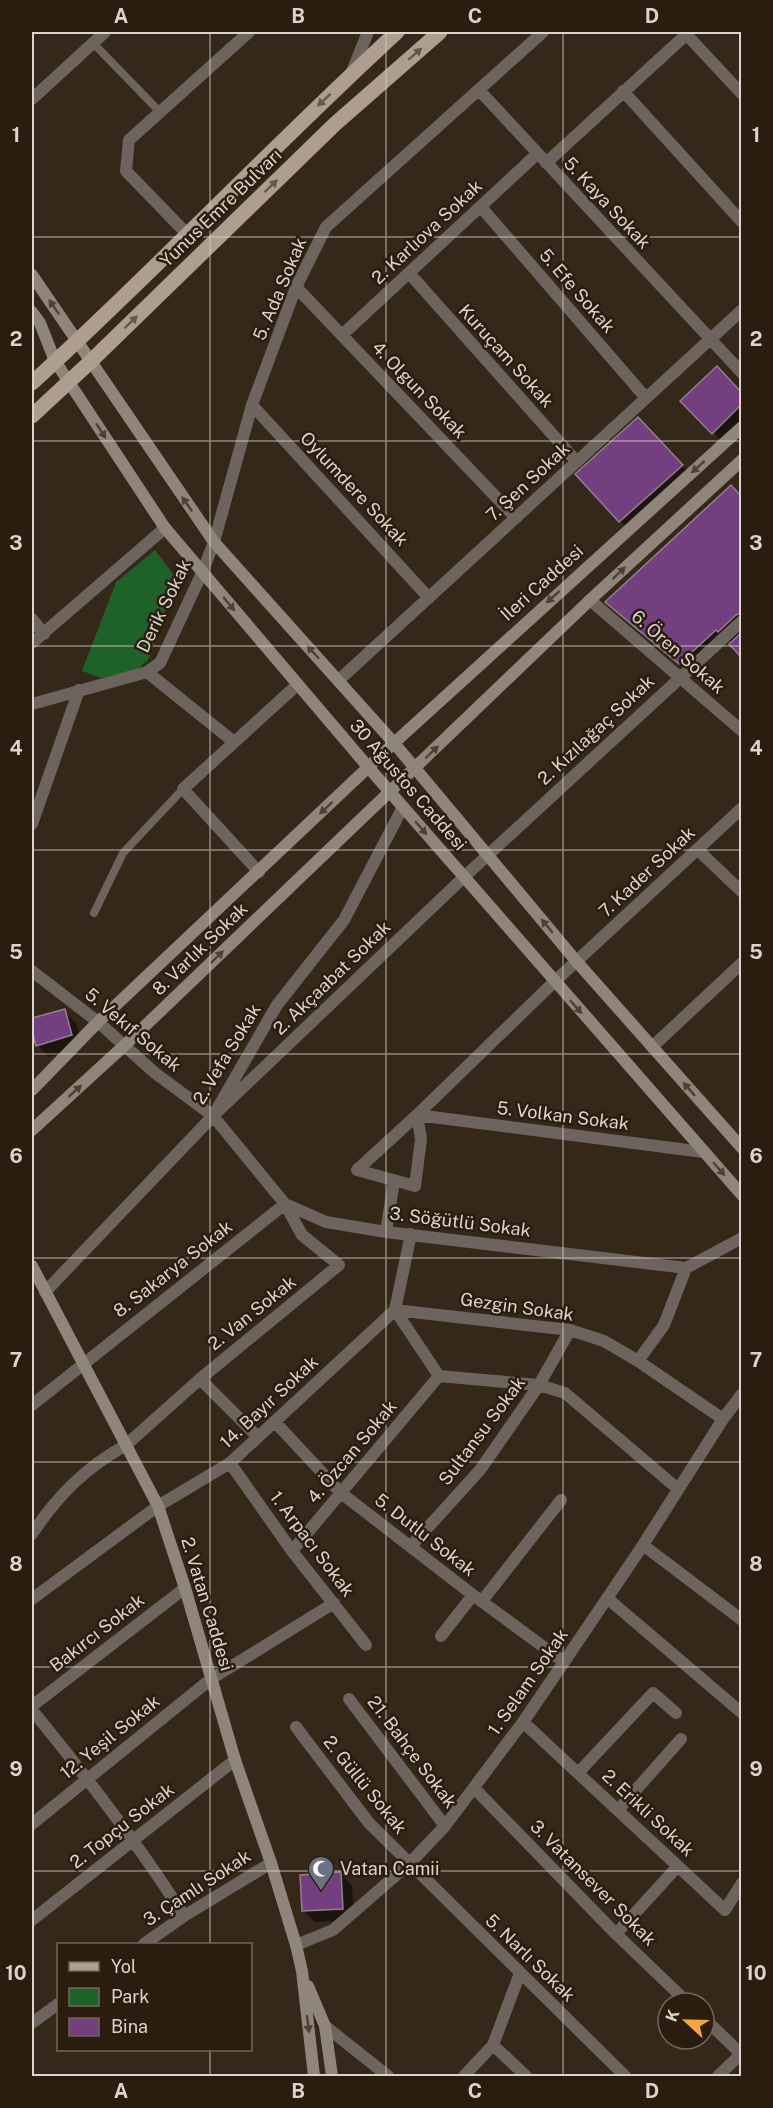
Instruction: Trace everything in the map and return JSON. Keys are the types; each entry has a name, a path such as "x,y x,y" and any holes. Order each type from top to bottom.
{"main road":[{"name":"Yunus Emre Bulvarı","path":"32,382 188,235 311,112 398,32"},
{"name":"Yunus Emre Bulvarı","path":"32,416 335,124 440,32"},
{"name":"30 Ağustos Caddesi","path":"32,275 77,339 89,363 214,542 416,768 577,962 741,1148"},
{"name":"30 Ağustos Caddesi","path":"32,312 40,323 55,361 165,528 463,878 741,1195"},
{"name":"İleri Caddesi","path":"369,768 741,427"},
{"path":"390,792 590,600 741,460"},
{"name":"8. Varlık Sokak","path":"32,1090 98,1022 369,768"},
{"name":"8. Varlık Sokak","path":"32,1130 125,1045 390,792"},
{"name":"2. Vatan Caddesi","path":"32,1266 158,1506 185,1588 235,1760 271,1863 296,1945 302,1971 314,2076"},
{"name":"2. Vatan Caddesi","path":"302,1971 325,2026 332,2076"}],"street":[{"path":"32,99 105,32"},
{"path":"188,235 126,171 129,140 249,32"},
{"path":"350,75 368,32"},
{"name":"5. Ada Sokak","path":"214,542 252,405 296,287 326,227 543,32"},
{"path":"688,33 741,94"},
{"name":"2. Karlıova Sokak","path":"342,335 481,207 623,91 688,33"},
{"name":"5. Kaya Sokak","path":"479,90 741,373"},
{"path":"623,91 741,222"},
{"name":"5. Efe Sokak","path":"481,207 646,398"},
{"name":"Kuruçam Sokak","path":"409,273 577,462"},
{"name":"4. Olgun Sokak","path":"296,287 516,518"},
{"name":"7. Şen Sokak","path":"339,680 741,310"},
{"name":"Oylumdere Sokak","path":"252,405 429,598"},
{"path":"32,643 165,528"},
{"name":"Derik Sokak","path":"32,704 147,672 160,663 214,542"},
{"name":"6. Ören Sokak","path":"590,600 741,731"},
{"path":"32,619 44,634"},
{"name":"2. Kızılağaç Sokak","path":"476,866 741,621"},
{"path":"147,672 234,742"},
{"path":"258,872 183,789 297,685"},
{"path":"32,824 79,690"},
{"name":"2. Vefa Sokak","path":"45,1293 213,1116 277,1005 344,920 403,807"},
{"name":"7. Kader Sokak","path":"577,962 741,808"},
{"path":"698,850 741,892"},
{"name":"2. Akçaabat Sokak","path":"213,1116 476,866"},
{"path":"417,1115 421,1139 415,1186 357,1170 417,1115 554,981 577,962"},
{"path":"652,1047 741,963"},
{"name":"5. Vekıf Sokak","path":"32,971 98,1022 154,1073 213,1116"},
{"name":"5. Volkan Sokak","path":"417,1115 704,1152"},
{"name":"3. Söğütlü Sokak","path":"213,1116 285,1204 326,1222 386,1232 686,1268"},
{"path":"386,1232 394,1181"},
{"name":"8. Sakarya Sokak","path":"32,1405 83,1362 285,1204"},
{"name":"2. Van Sokak","path":"32,1534 67,1488 104,1457 126,1444 200,1379 339,1265 302,1236 285,1204"},
{"path":"411,1234 395,1310 439,1376 539,1385 565,1393 678,1489"},
{"path":"638,1361 664,1325 686,1268 741,1238"},
{"name":"Gezgin Sokak","path":"395,1310 570,1330 604,1341 638,1361 723,1419"},
{"name":"14. Bayır Sokak","path":"32,1599 158,1506 230,1463 395,1310"},
{"name":"Sultansu Sokak","path":"411,1546 480,1470 539,1385 570,1330"},
{"name":"4. Özcan Sokak","path":"292,1551 439,1376"},
{"path":"200,1379 258,1437"},
{"name":"1. Selam Sokak","path":"296,1945 333,1930 409,1864 445,1826 523,1722 643,1545 741,1394"},
{"name":"5. Dutlu Sokak","path":"275,1422 341,1493 564,1662"},
{"name":"1. Arpacı Sokak","path":"230,1463 292,1551 366,1645"},
{"path":"441,1636 477,1598 561,1500"},
{"path":"643,1545 741,1620"},
{"name":"Bakırcı Sokak","path":"32,1708 185,1588"},
{"path":"607,1598 741,1713"},
{"name":"12. Yeşil Sokak","path":"32,1824 211,1679 334,1603"},
{"path":"578,1773 653,1694 676,1713"},
{"name":"21. Bahçe Sokak","path":"349,1699 445,1826"},
{"path":"32,1708 153,1866 184,1916"},
{"name":"2. Erikli Sokak","path":"523,1722 725,1910 741,1883"},
{"name":"2. Güllü Sokak","path":"296,1727 369,1824 409,1864"},
{"path":"618,1810 681,1739"},
{"name":"2. Topçu Sokak","path":"32,1920 235,1760"},
{"name":"3. Vatansever Sokak","path":"474,1788 616,1934 675,1991"},
{"name":"3. Çamlı Sokak","path":"145,1943 184,1916 271,1863"},
{"name":"5. Narlı Sokak","path":"409,1864 625,2076"},
{"path":"616,1934 678,1866"},
{"path":"464,2076 493,2044 520,1973"},
{"path":"32,2007 36,2020 57,2005"},
{"path":"325,2026 388,2076"},
{"path":"716,2030 741,2054 719,2076"},
{"path":"493,2044 526,2076"}],"lane":[{"path":"93,43 160,112"},
{"path":"94,913 123,853 183,789"}],"green space":[{"path":"155,550 177,579 148,660 137,670 101,678 82,671 116,582"}],"building":[{"path":"717,366 741,392 741,405 712,434 680,401"},
{"path":"638,417 683,465 619,522 575,474"},
{"path":"731,485 741,496 741,613 718,632 716,630 679,664 605,602"},
{"path":"741,633 741,657 729,644"},
{"path":"65,1009 72,1035 36,1046 32,1018"},
{"name":"Vatan Camii","path":"341,1872 343,1909 302,1911 300,1875"}],"place":[{"name":"Vatan Camii","path":"321,1892"}]}
